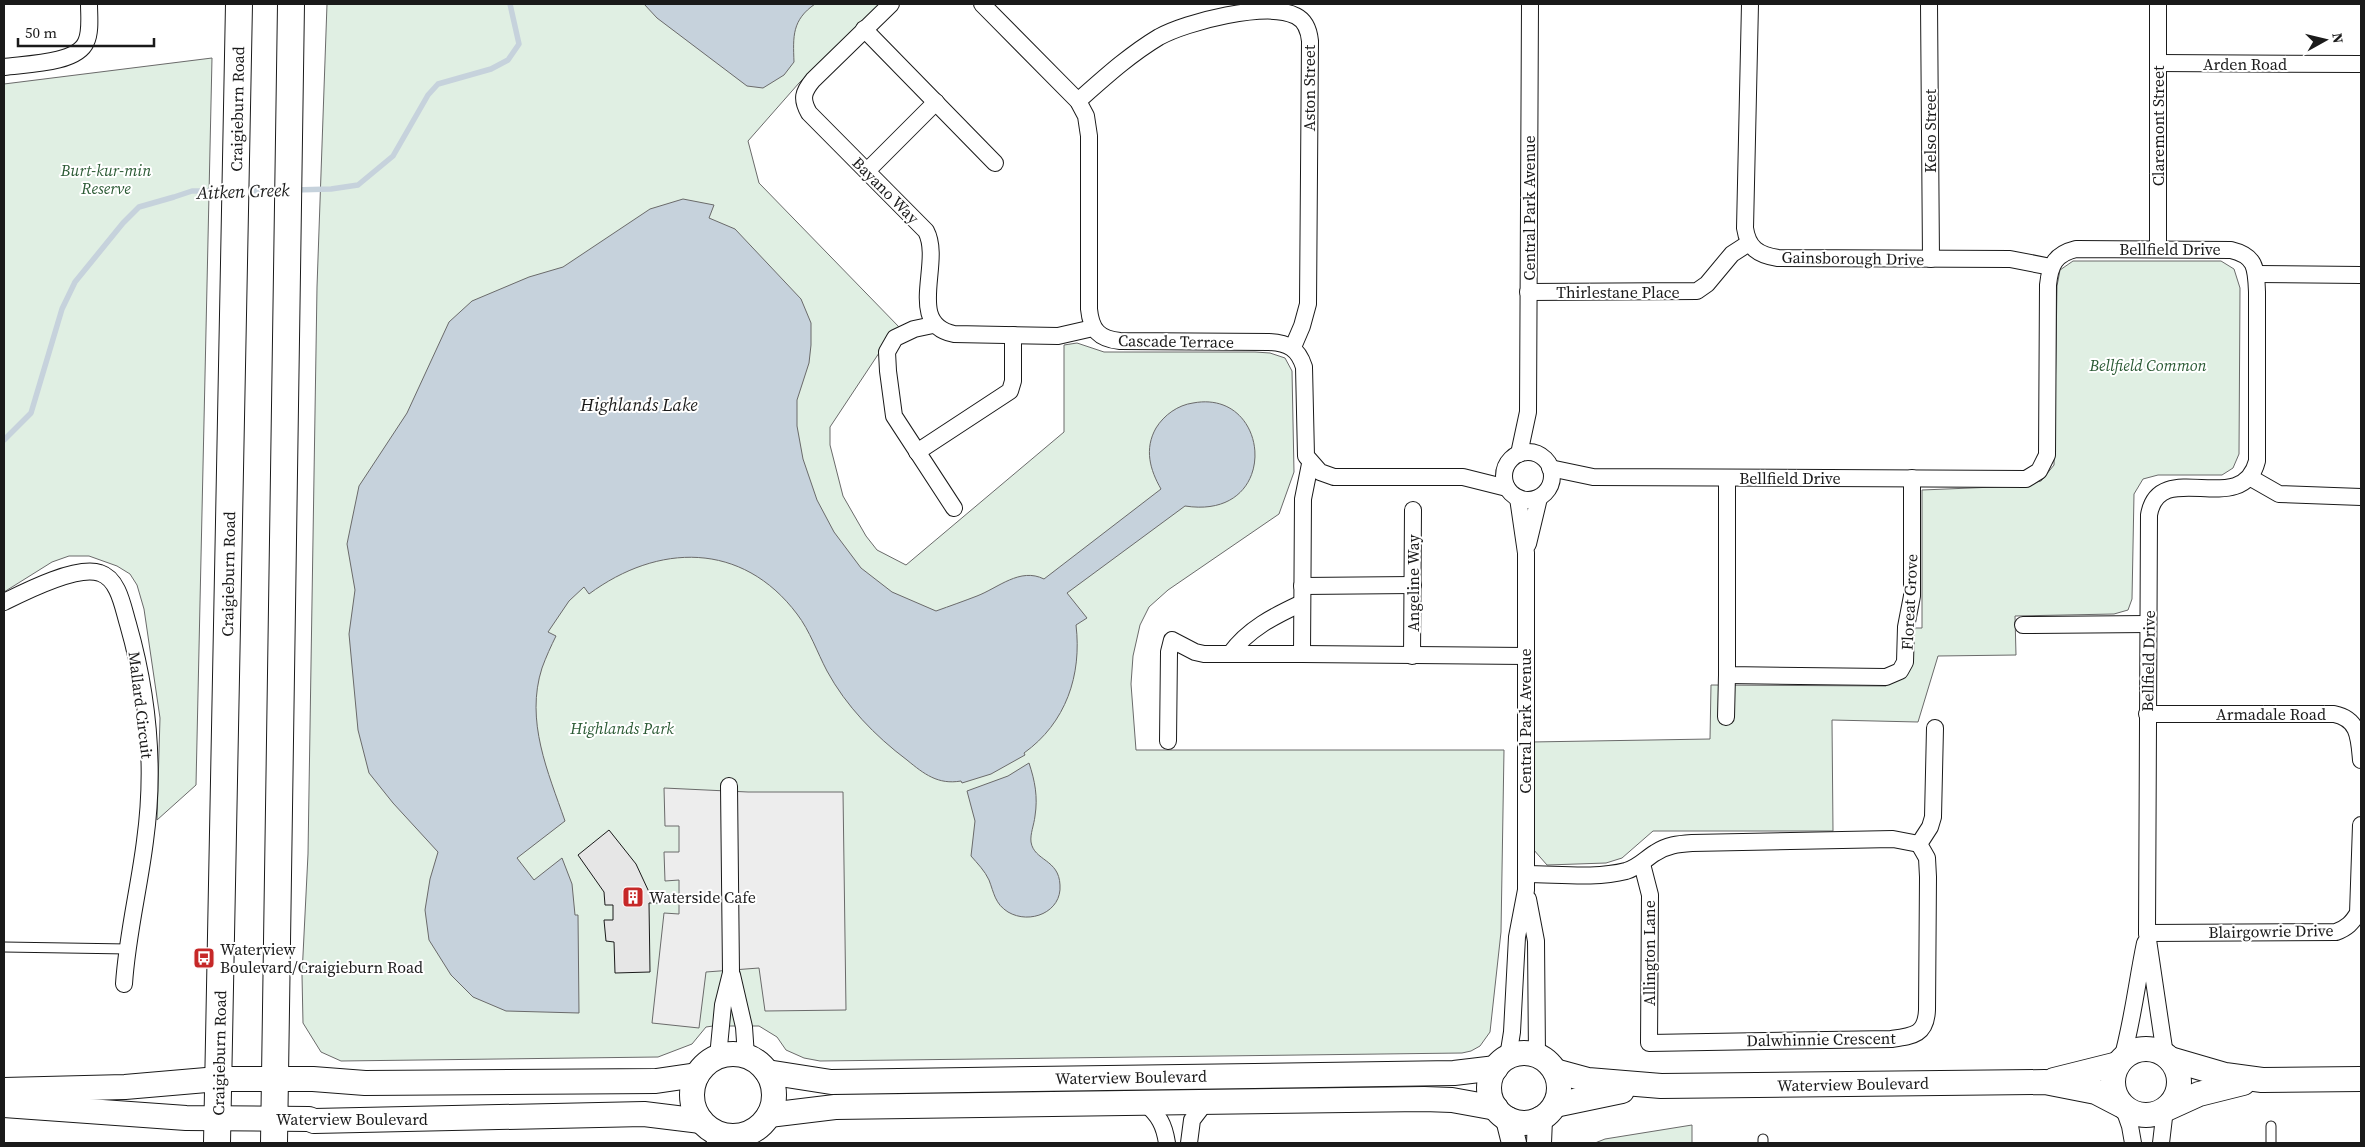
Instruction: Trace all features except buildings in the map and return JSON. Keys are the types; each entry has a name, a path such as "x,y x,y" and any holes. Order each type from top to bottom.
{"main road":[{"name":"Craigieburn Road","path":"217,1143 239,4"},
{"path":"274,1131 291,4"}],"street":[{"path":"4,66 66,58 75,54 86,42 89,4"},
{"name":"Bayano Way","path":"891,4 813,80 805,89 803,100 809,113 922,226 928,236 928,312 933,325"},
{"path":"954,508 894,416 887,352 895,338 902,333 933,325 944,332 954,334 1058,336 1093,328 1089,309 1089,128 1084,109 982,4"},
{"name":"Central Park Avenue","path":"1519,454 1528,412 1530,4"},
{"path":"1748,243 1745,220 1750,4"},
{"name":"Kelso Street","path":"1929,4 1931,259"},
{"name":"Claremont Street","path":"2158,4 2158,249"},
{"name":"Aston Street","path":"1078,101 1139,50 1180,28 1234,14 1259,12 1289,13 1303,21 1309,33 1310,51 1308,304 1302,326 1293,347"},
{"path":"864,29 996,163"},
{"name":"Arden Road","path":"2158,63 2361,64"},
{"path":"867,171 936,102"},
{"name":"Thirlestane Place","path":"1528,292 1698,291 1708,284 1732,254 1748,243"},
{"name":"Gainsborough Drive","path":"1748,243 1762,255 1778,258 2010,259 2051,267"},
{"name":"Bellfield Drive","path":"1550,468 1593,477 2017,480 2034,476 2040,471 2045,461 2048,444 2048,285 2051,267 2060,254 2076,249 2231,250 2247,256 2254,265 2257,274"},
{"path":"2361,275 2257,274 2257,461 2251,478 2279,494 2292,496 2361,497"},
{"name":"Cascade Terrace","path":"1093,328 1097,335 1112,340 1281,342 1293,347"},
{"path":"917,452 1010,391 1013,381 1013,335"},
{"path":"1293,347 1299,353 1304,367 1306,456 1310,464 1320,472 1334,477 1463,477 1506,466 1519,454 1533,453 1539,456 1550,468 1551,481 1544,492 1532,500 1463,477"},
{"name":"Central Park Avenue","path":"1528,412 1539,456"},
{"path":"1302,654 1303,489 1310,464"},
{"path":"1506,466 1504,474 1512,493"},
{"name":"Bellfield Drive","path":"1544,492 1593,477"},
{"path":"1726,717 1727,478"},
{"name":"Floreat Grove","path":"1727,675 1886,677 1900,671 1905,662 1906,626 1912,596 1912,478"},
{"name":"Bellfield Drive","path":"2168,1057 2147,933 2149,515 2155,498 2169,489 2230,488 2251,478"},
{"name":"Central Park Avenue","path":"1526,553 1544,492"},
{"name":"Central Park Avenue","path":"1502,1063 1512,1032 1518,938 1526,882 1526,553 1512,493"},
{"name":"Angeline Way","path":"1412,656 1413,510"},
{"name":"Mallard Circuit","path":"4,602 48,582 90,571 108,576 118,591 136,654 149,744 148,811 145,841 124,984"},
{"path":"1302,586 1413,586"},
{"path":"1230,654 1240,640 1256,628 1276,615 1302,604"},
{"path":"2023,625 2148,624"},
{"name":"Angeline Way","path":"1168,741 1169,652 1172,640 1195,652 1230,654 1526,656"},
{"name":"Armadale Road","path":"2147,714 2334,714 2350,720 2358,732 2361,760"},
{"path":"1526,882 1613,873 1642,864 1654,853 1666,846 1692,843 1893,839 1919,844 1930,827 1933,817 1935,728"},
{"path":"729,786 731,973 740,1008 746,1056"},
{"name":"Blairgowrie Drive","path":"2147,933 2336,932 2345,929 2353,922 2358,913 2361,825"},
{"name":"Dalwhinnie Crescent","path":"1650,1043 1891,1039 1909,1037 1917,1033 1926,1021 1927,1000 1928,877 1926,858 1919,844"},
{"name":"Allington Lane","path":"1642,864 1650,896 1650,1043"},
{"name":"Central Park Avenue","path":"1526,882 1536,941 1537,1056"},
{"name":"Bellfield Drive","path":"2120,1061 2132,1022 2137,979 2147,933"},
{"path":"718,1057 723,1004 731,973"},
{"path":"2133,1143 2130,1126 2113,1085 2120,1061 2138,1049 2157,1050 2168,1057 2225,1075 2262,1080 2361,1079"},
{"path":"1514,1143 1490,1088 1502,1063 1522,1053 1544,1059 1555,1072 1559,1088 1547,1112 1539,1143"},
{"path":"732,1054 746,1056 758,1062 767,1072 774,1093 769,1115 764,1123 747,1138 709,1131 692,1099 697,1076 706,1064 718,1057 732,1054"},
{"path":"2161,1143 2165,1109 2173,1100 2178,1085 2176,1068 2168,1057"},
{"name":"Waterview Boulevard","path":"2046,1082 2120,1061"},
{"name":"Waterview Boulevard","path":"767,1072 832,1082 1454,1073 1502,1063"},
{"name":"Waterview Boulevard","path":"1555,1072 1588,1080 1662,1086 2046,1082 2096,1092 2122,1105"},
{"path":"4,1090 125,1087 218,1079 313,1079 365,1083 637,1081 697,1076"},
{"path":"2122,1105 2132,1112 2143,1115 2155,1114 2220,1087 2262,1080"},
{"name":"Waterview Boulevard","path":"1547,1112 1612,1093 1662,1086"},
{"name":"Waterview Boulevard","path":"769,1115 835,1107 1424,1099 1452,1100 1502,1113"},
{"path":"1145,1103 1160,1116 1164,1125 1167,1143"},
{"path":"1189,1143 1192,1120 1205,1103"},
{"name":"Waterview Boulevard","path":"4,1105 186,1118 217,1117 274,1131 309,1119 314,1122 644,1114 709,1131"},
{"path":"1502,1113 1524,1123 1547,1112"}],"lane":[{"path":"4,946 128,949"},
{"path":"2271,1126 2271,1143"}],"green space":[{"name":"Highlands Park","path":"327,4 880,4 799,83 748,141 759,183 900,328 883,347 830,427 830,445 843,496 866,536 877,550 906,565 1064,432 1064,345 1077,343 1104,352 1255,352 1270,353 1285,358 1292,371 1294,472 1279,514 1168,590 1149,607 1140,625 1133,656 1131,684 1136,750 1504,750 1501,932 1490,1032 1480,1046 1462,1053 820,1061 804,1058 786,1050 777,1037 759,1026 713,1026 706,1027 692,1044 658,1057 341,1061 321,1052 303,1023 302,975 308,854 317,287"},
{"name":"Burt-kur-min Reserve","path":"212,58 196,785 157,820 160,718 144,609 137,585 130,574 117,566 89,556 69,556 52,562 4,592 4,84"},
{"name":"Bellfield Common","path":"2073,261 2221,261 2234,269 2240,288 2239,454 2233,468 2222,475 2158,475 2143,479 2134,494 2132,599 2128,610 2114,614 2015,616 2016,655 1938,656 1918,722 1832,720 1833,831 1653,831 1622,858 1606,863 1547,865 1533,849 1531,742 1710,739 1711,685 1886,686 1899,675 1913,628 1922,628 1922,490 2019,486 2041,481 2054,465 2057,286 2060,270"},
{"path":"1692,1125 1692,1143 1595,1143 1605,1139"}],"shaded area":[{"path":"664,788 748,792 843,792 846,1010 765,1011 759,968 706,972 699,1028 652,1023 664,913 679,914 679,880 665,881 664,852 679,852 679,826 665,826"}],"water":[{"path":"644,4 815,4 807,10 798,23 794,36 794,62 784,75 763,88 747,86 657,18"},
{"name":"Highlands Lake","path":"683,199 714,205 709,218 735,229 801,299 811,323 809,363 797,400 797,426 803,459 817,500 834,532 861,568 892,592 936,611 977,596 1018,577 1026,575 1044,579 1161,489 1151,467 1149,452 1152,436 1159,423 1167,415 1187,404 1219,404 1239,415 1251,433 1255,454 1251,476 1238,494 1216,505 1185,506 1067,593 1087,618 1076,625 1077,644 1073,680 1060,712 1051,727 1039,741 1024,753 1025,755 991,774 962,783 961,781 938,780 925,774 873,731 852,708 835,684 806,627 797,614 775,590 751,573 725,562 698,558 671,559 643,565 615,577 589,594 584,587 569,601 548,632 556,636 542,668 537,688 537,727 541,746 565,821 517,858 534,880 562,858 572,884 575,915 578,915 579,1013 506,1011 473,997 451,975 429,940 425,910 430,879 438,852 393,803 369,773 358,730 349,634 355,590 347,544 359,486 407,413 449,322 472,301 529,277 563,267 650,209"},
{"path":"1029,763 1036,796 1031,842 1037,853 1055,870 1059,876 1060,885 1056,902 1050,909 1043,914 1026,917 1008,912 1000,905 987,877 971,856 975,821 967,791 1008,776"}],"waterway":[{"name":"Aitken Creek","path":"294,190 331,189 358,185 393,156 428,95 438,84 491,69 508,60 519,44 510,4"},
{"name":"Aitken Creek","path":"241,191 282,190"},
{"name":"Aitken Creek","path":"4,440 31,413 62,309 75,282 123,223 139,207 192,191 229,191"}],"place":[{"name":"Waterside Cafe","path":"633,897"},
{"name":"Waterview Boulevard/Craigieburn Road","path":"204,958"}]}
